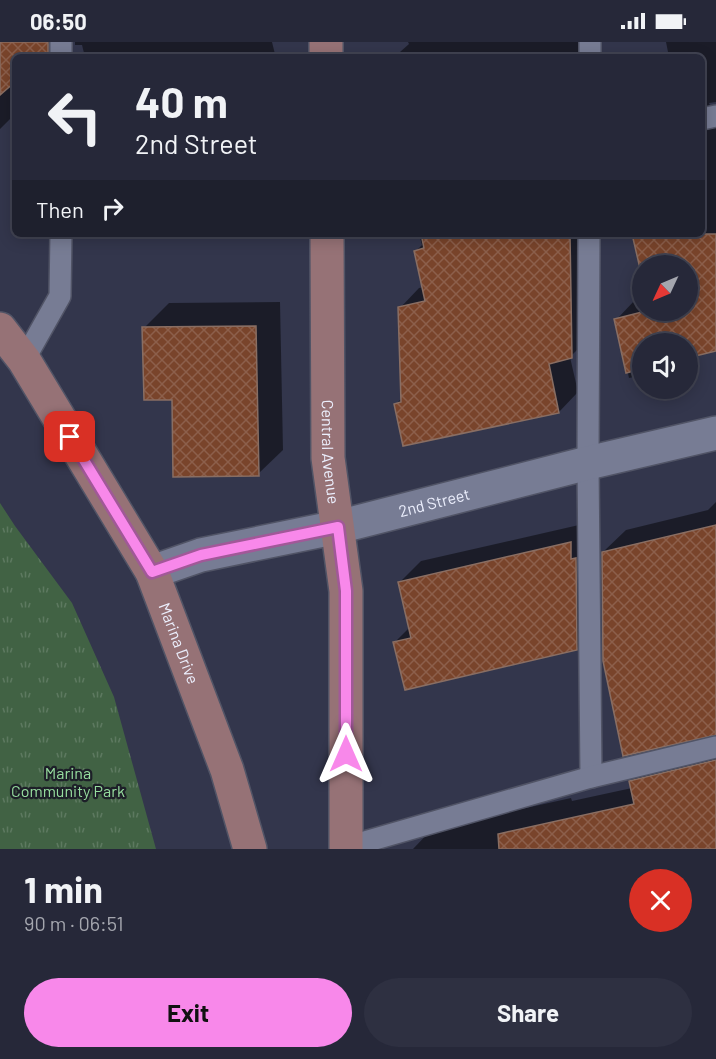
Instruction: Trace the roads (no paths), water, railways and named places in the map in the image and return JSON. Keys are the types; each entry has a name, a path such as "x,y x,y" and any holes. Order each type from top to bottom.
{"street":[{"name":"Central Avenue","path":"327,237 328,458 346,591 346,848"},
{"name":"Marina Drive","path":"0,329 24,360 152,572 227,770 250,849"},
{"name":"2nd Street","path":"152,572 201,555 338,527 716,433"}],"lane":[{"path":"24,360 60,296 61,237"},
{"path":"589,237 588,463 591,777"},
{"path":"346,848 591,777 716,747"}],"park label":[{"name":"Marina Community Park","path":"68,782"}]}
